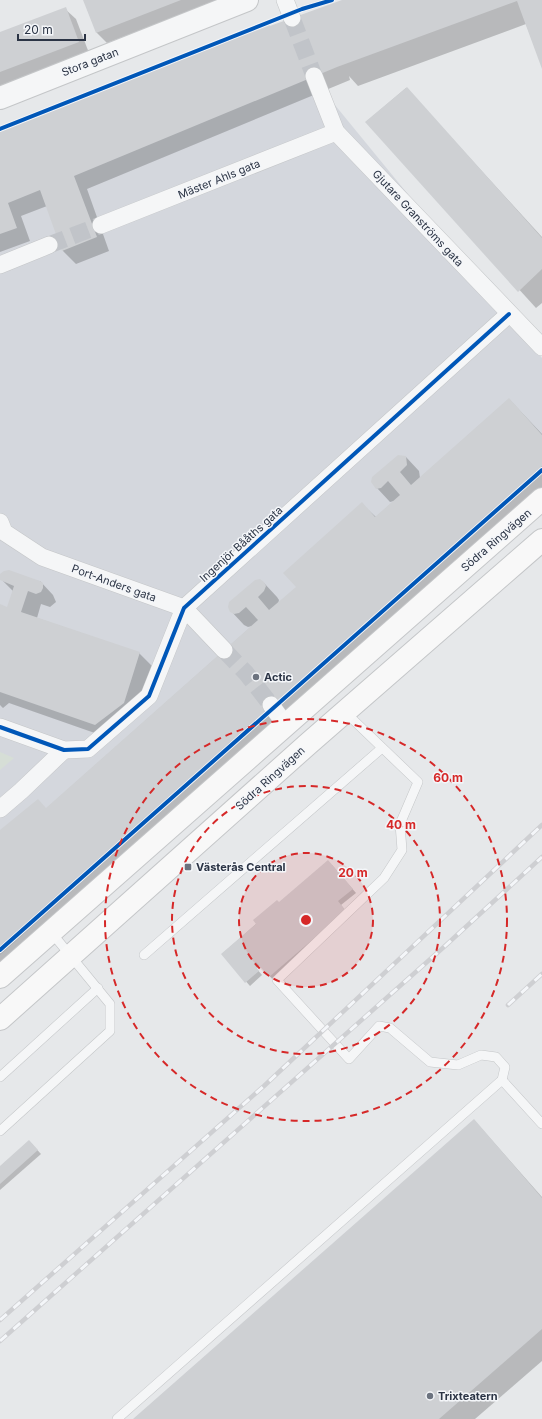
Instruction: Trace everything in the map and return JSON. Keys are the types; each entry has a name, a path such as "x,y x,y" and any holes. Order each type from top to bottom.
{"main road":[{"name":"Södra Ringvägen","path":"0,976 285,724 542,500"},
{"name":"Södra Ringvägen","path":"0,1019 308,744 542,540"},
{"path":"285,724 308,744"}],"street":[{"name":"Stora gatan","path":"0,98 247,0"},
{"path":"285,0 292,18"},
{"name":"Gjutare Granströms gata","path":"314,76 336,132 509,314 542,346"},
{"name":"Mäster Ahls gata","path":"101,225 336,132"},
{"path":"0,265 49,245"},
{"name":"Ingenjör Bååths gata","path":"0,727 64,750 88,749 149,696 184,608 509,314"},
{"name":"Port-Anders gata","path":"0,522 4,532 42,557 184,608 224,650"},
{"path":"271,706 285,724"},
{"path":"0,809 22,791 64,750"}],"lane":[{"path":"117,1419 502,1080 504,1066 496,1057 481,1055 458,1065 430,1062 390,1028 379,1026 349,1059 277,980 384,878 402,850 400,824 418,782 345,712"},
{"path":"144,955 382,748"},
{"path":"0,1131 110,1031 110,1004 51,931"},
{"path":"0,1077 98,988"},
{"path":"502,1080 542,1124"}],"shaded area":[{"path":"267,22 542,358 542,470 0,955 0,127"},
{"path":"0,752 14,758 0,770"}],"building":[{"path":"83,0 181,0 96,33"},
{"path":"342,0 542,0 542,69 517,1 337,67 74,176 97,237 62,251 40,190 8,203 17,228 0,234 0,131 195,53"},
{"path":"66,7 79,42 0,72 0,32"},
{"path":"407,87 542,238 542,269 518,292 365,122"},
{"path":"509,398 542,435 542,466 0,946 0,830 38,799 46,808 258,620 246,607 239,613 234,614 230,612 228,607 229,602 255,580 260,579 266,586 264,591 258,597 269,610 296,587 283,573 362,502 375,517 400,495 388,481 381,488 376,489 371,482 372,477 398,455 406,456 407,465 400,472 411,485"},
{"path":"9,570 43,583 41,592 36,594 28,591 21,612 140,652 124,703 95,725 0,692 0,604 7,607 14,586 0,580 0,574"},
{"path":"328,860 353,889 338,901 346,911 269,977 256,962 254,964 259,971 245,983 221,954 256,924 253,920 277,900 279,902"},
{"path":"474,1119 542,1198 542,1329 439,1419 133,1419"},
{"path":"29,1140 38,1150 0,1184 0,1166"}],"tunnel":[{"path":"292,18 314,76"},
{"path":"49,245 101,225"},
{"path":"224,650 246,673 271,705"}],"railway":[{"path":"0,1320 264,1086 542,825"},
{"path":"0,1341 445,946 542,857"},
{"path":"508,1005 542,974"}],"cycle path":[{"path":"0,129 302,9 332,0"},
{"path":"0,727 64,750 88,749 149,696 184,608 509,314"},
{"path":"0,950 542,470"}],"place":[{"name":"Actic","path":"256,677"},
{"name":"Västerås Central","path":"188,867"},
{"name":"Trixteatern","path":"430,1396"}]}
